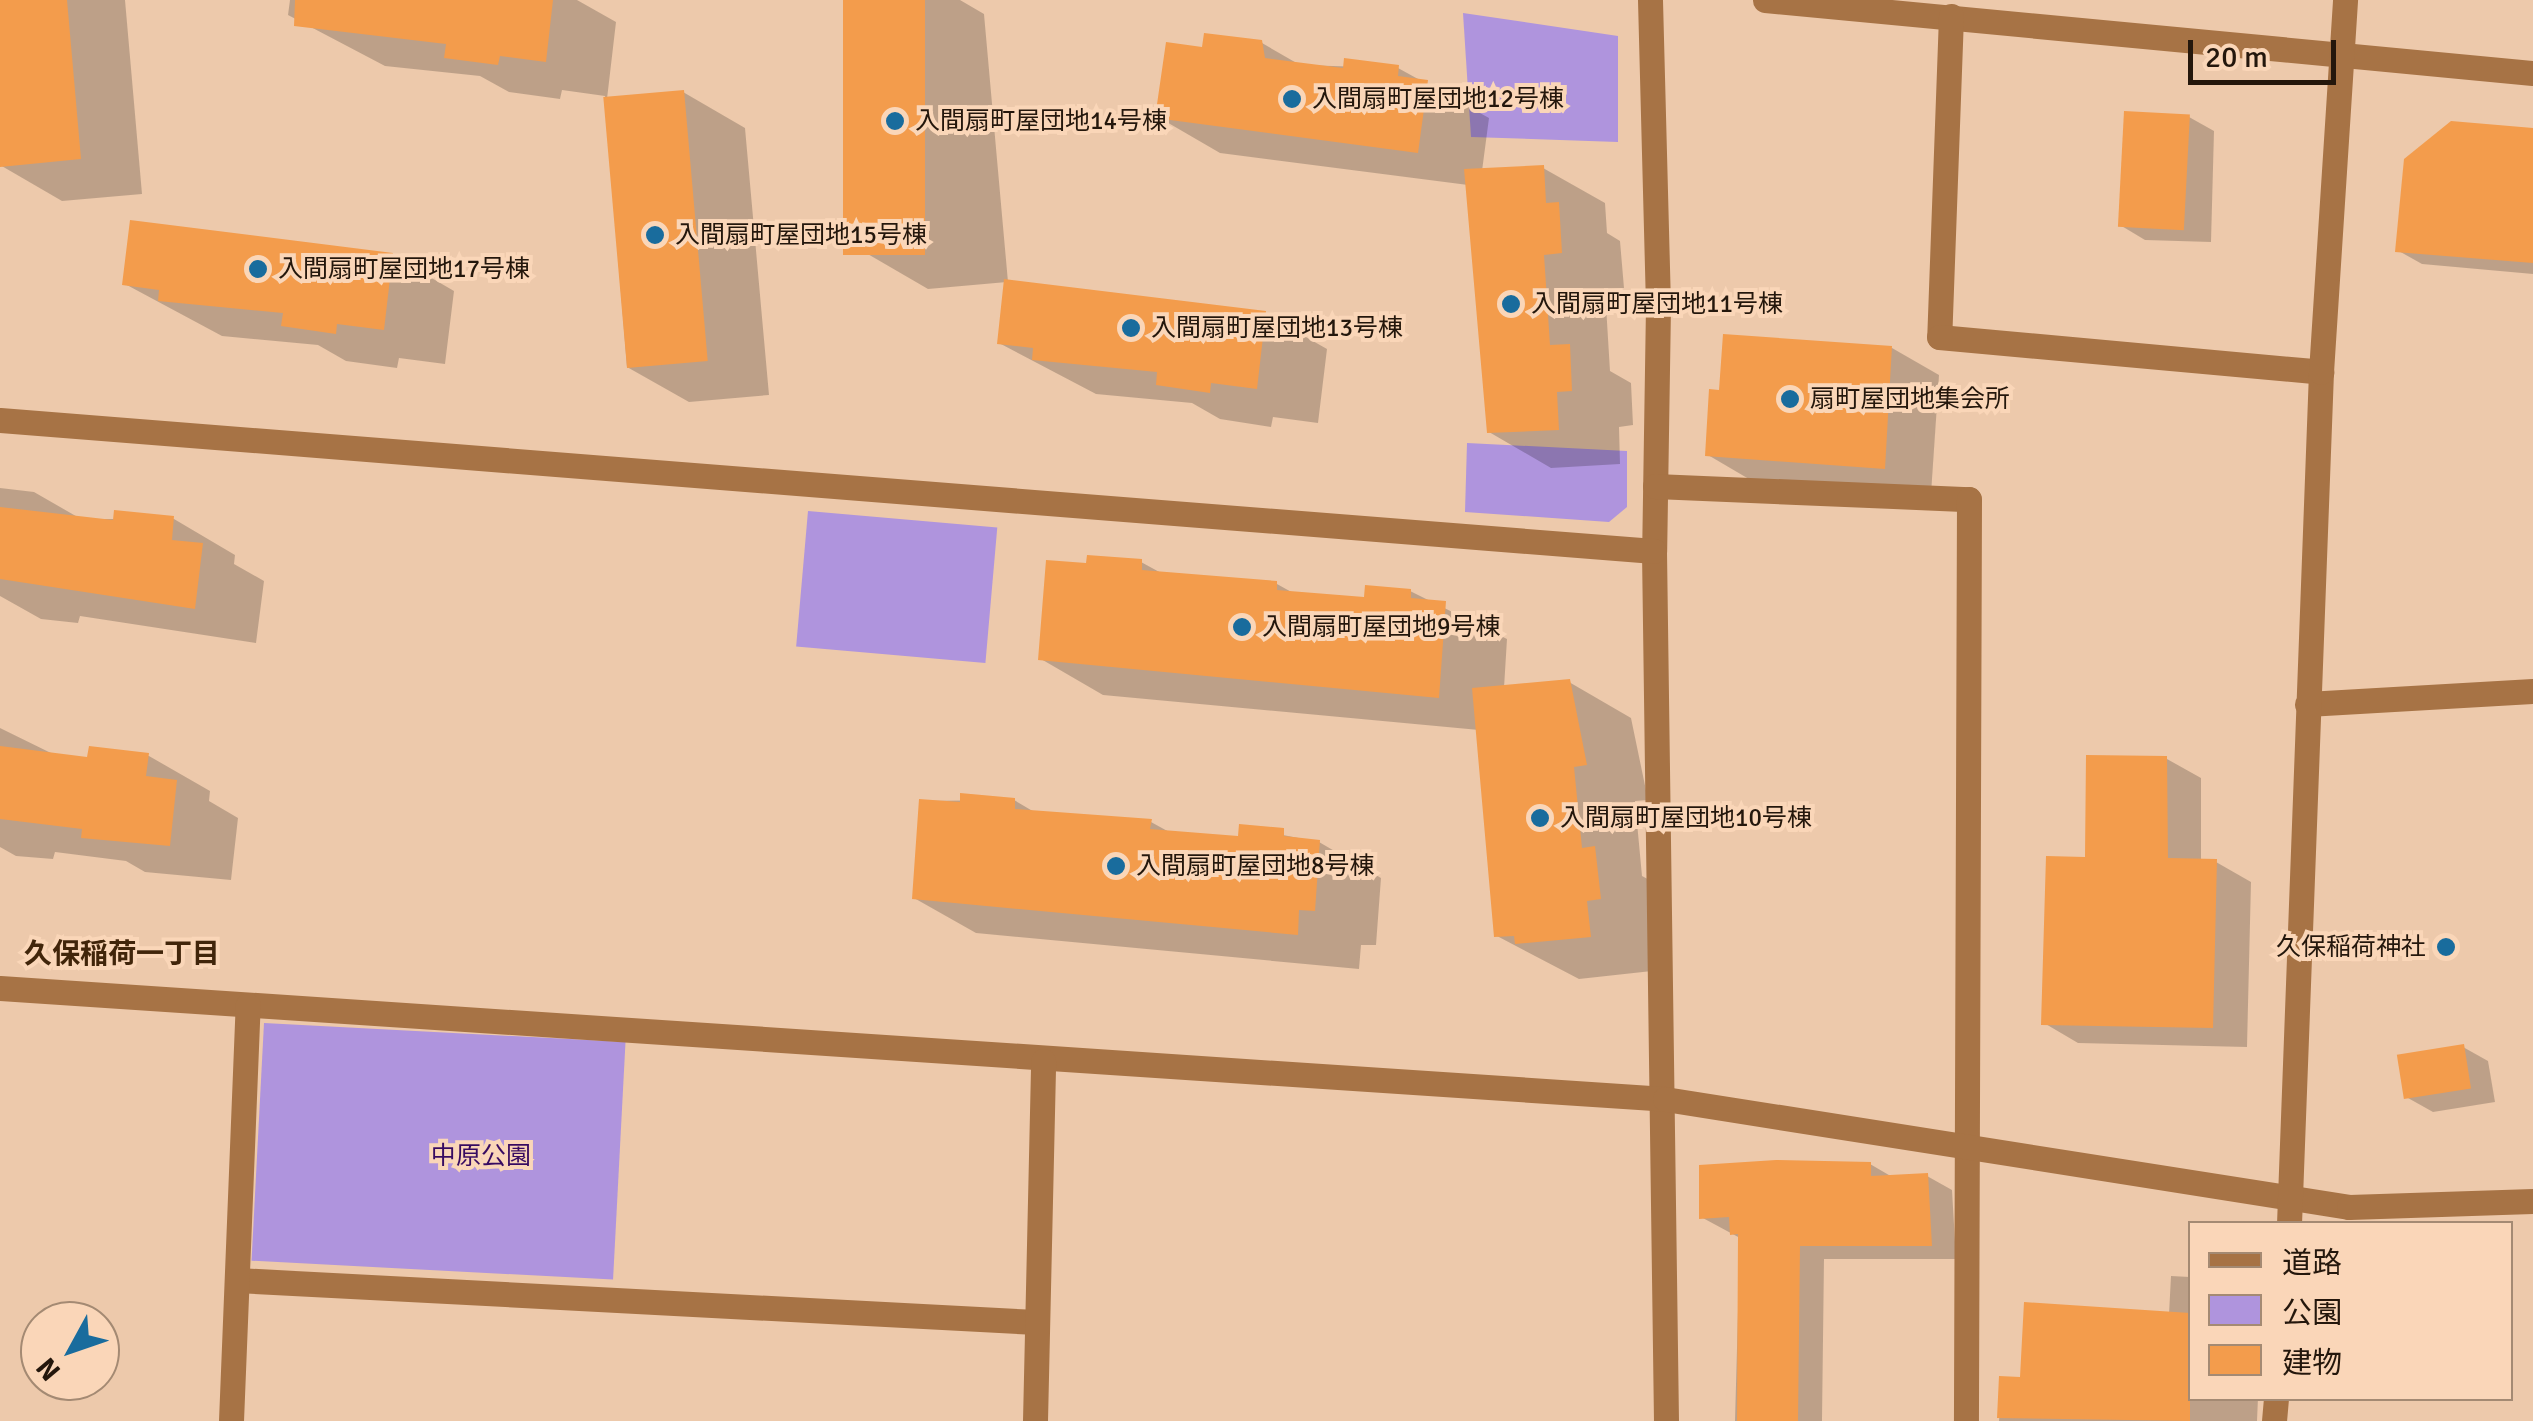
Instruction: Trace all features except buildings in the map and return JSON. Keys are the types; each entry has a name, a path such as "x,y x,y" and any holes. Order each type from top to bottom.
{"street":[{"path":"1650,0 1658,306 1654,551 1665,1099 1666,1421"},
{"path":"1765,0 2340,50 2533,73"},
{"path":"2289,1211 2321,372 2345,0"},
{"path":"1951,16 1939,336 2321,372"},
{"path":"0,420 1654,551"},
{"path":"1655,486 1969,499 1970,1148 1966,1421"},
{"path":"2307,704 2533,691"},
{"path":"0,988 1665,1099 1970,1148 2289,1211 2533,1201"},
{"path":"231,1421 248,1005"},
{"path":"1035,1421 1043,1060"},
{"path":"237,1280 1037,1322"}],"green space":[{"path":"1463,13 1618,36 1618,142 1471,137"},
{"path":"1467,443 1627,451 1627,507 1609,522 1465,512"},
{"path":"808,511 997,528 985,663 796,646"},
{"name":"中原公園","path":"264,1023 626,1042 613,1280 252,1261"}],"place":[{"name":"入間扇町屋団地12号棟","path":"1292,99"},
{"name":"入間扇町屋団地14号棟","path":"895,121"},
{"name":"入間扇町屋団地15号棟","path":"655,235"},
{"name":"入間扇町屋団地17号棟","path":"258,269"},
{"name":"入間扇町屋団地11号棟","path":"1511,304"},
{"name":"入間扇町屋団地13号棟","path":"1131,328"},
{"name":"扇町屋団地集会所","path":"1790,399"},
{"name":"入間扇町屋団地9号棟","path":"1242,627"},
{"name":"入間扇町屋団地10号棟","path":"1540,818"},
{"name":"入間扇町屋団地8号棟","path":"1116,866"},
{"name":"久保稲荷神社","path":"2446,947"}],"district":[{"name":"久保稲荷一丁目","path":"122,954"}]}
